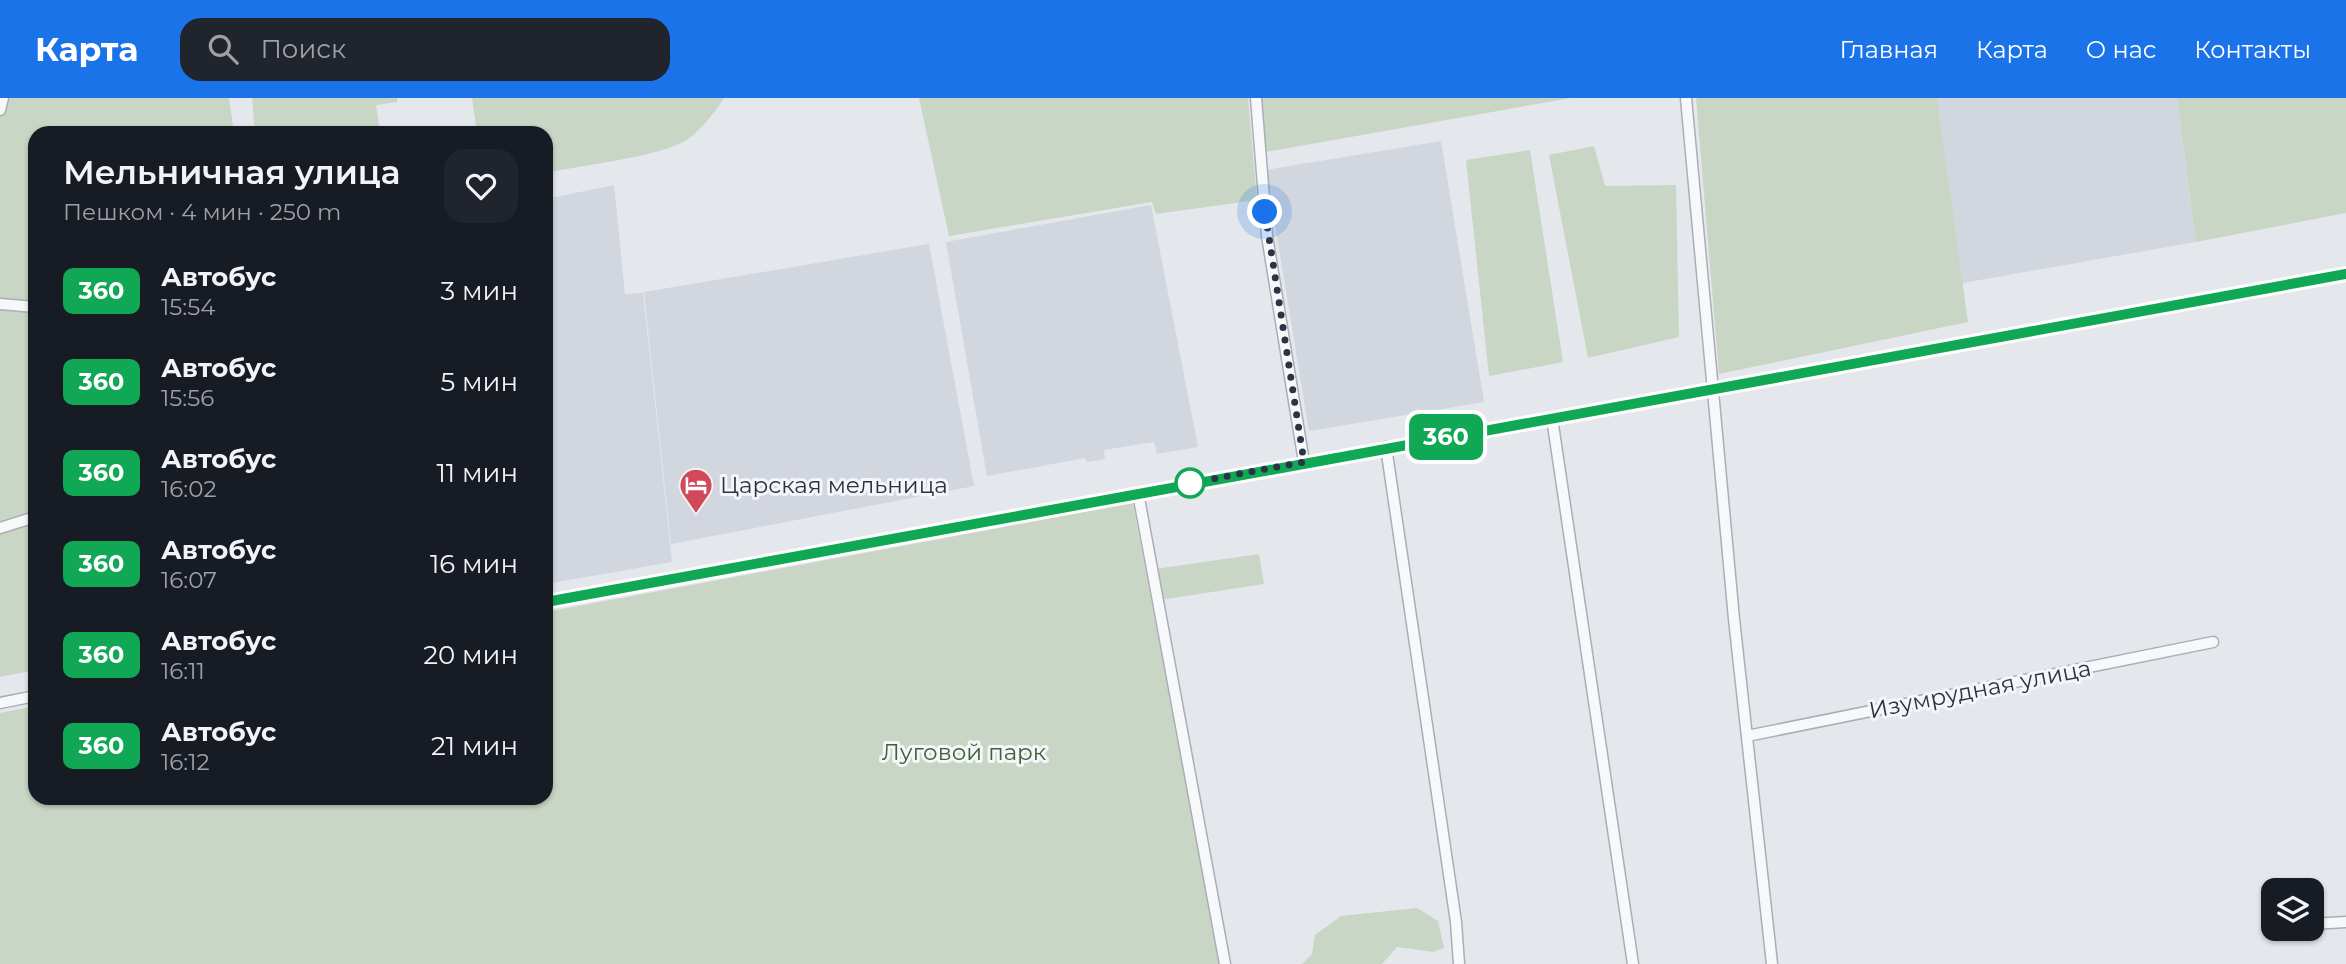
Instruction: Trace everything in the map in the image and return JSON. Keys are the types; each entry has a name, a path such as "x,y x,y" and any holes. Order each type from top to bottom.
{"street":[{"path":"0,110 3,98"},
{"path":"1256,98 1267,236 1304,462"},
{"path":"1686,98 1716,389 1747,736 1772,964"},
{"path":"553,601 2346,274"},
{"path":"0,304 28,306"},
{"path":"1552,418 1633,964"},
{"path":"1385,447 1456,922 1459,964"},
{"path":"1138,493 1225,964"},
{"path":"0,528 28,519"},
{"name":"Изумрудная улица","path":"1747,736 2213,642"},
{"path":"0,703 28,697"},
{"path":"2324,923 2346,922"}],"shaded area":[{"path":"1937,98 2177,98 2196,242 1962,283"},
{"path":"1441,141 1484,402 1309,431 1266,170"},
{"path":"614,185 625,294 643,293 672,562 553,583 553,198"},
{"path":"1151,205 1198,447 1157,454 1154,442 1104,450 1105,459 1087,462 1085,458 987,476 946,242"},
{"path":"929,244 974,486 671,544 644,292"}],"green space":[{"path":"0,98 229,98 233,126 28,126 28,671 0,677"},
{"path":"252,98 397,98 397,102 376,105 379,126 254,126"},
{"path":"472,98 724,98 698,130 676,145 641,156 553,172 553,126 476,126"},
{"path":"919,98 1248,98 1257,200 1156,214 1152,202 949,236"},
{"path":"1261,98 1571,98 1266,152"},
{"path":"1696,98 1937,98 1968,322 1719,374"},
{"path":"2177,98 2346,98 2346,213 2196,242"},
{"path":"1594,146 1605,186 1676,185 1679,337 1588,358 1549,155"},
{"path":"1530,150 1563,362 1489,376 1466,160"},
{"name":"Луговой парк","path":"1132,499 1220,964 0,964 0,713 28,707 28,805 553,805 553,611 999,528"},
{"path":"1259,554 1264,584 1160,600 1155,569"},
{"path":"1417,908 1438,921 1444,948 1433,952 1397,947 1382,964 1302,964 1312,954 1315,935 1341,916"}],"bus line":[{"name":"360","path":"553,601 2346,274"}],"place":[{"name":"Царская мельница","path":"696,515"}],"route":[{"path":"1190,483 1304,462 1265,212"}]}
